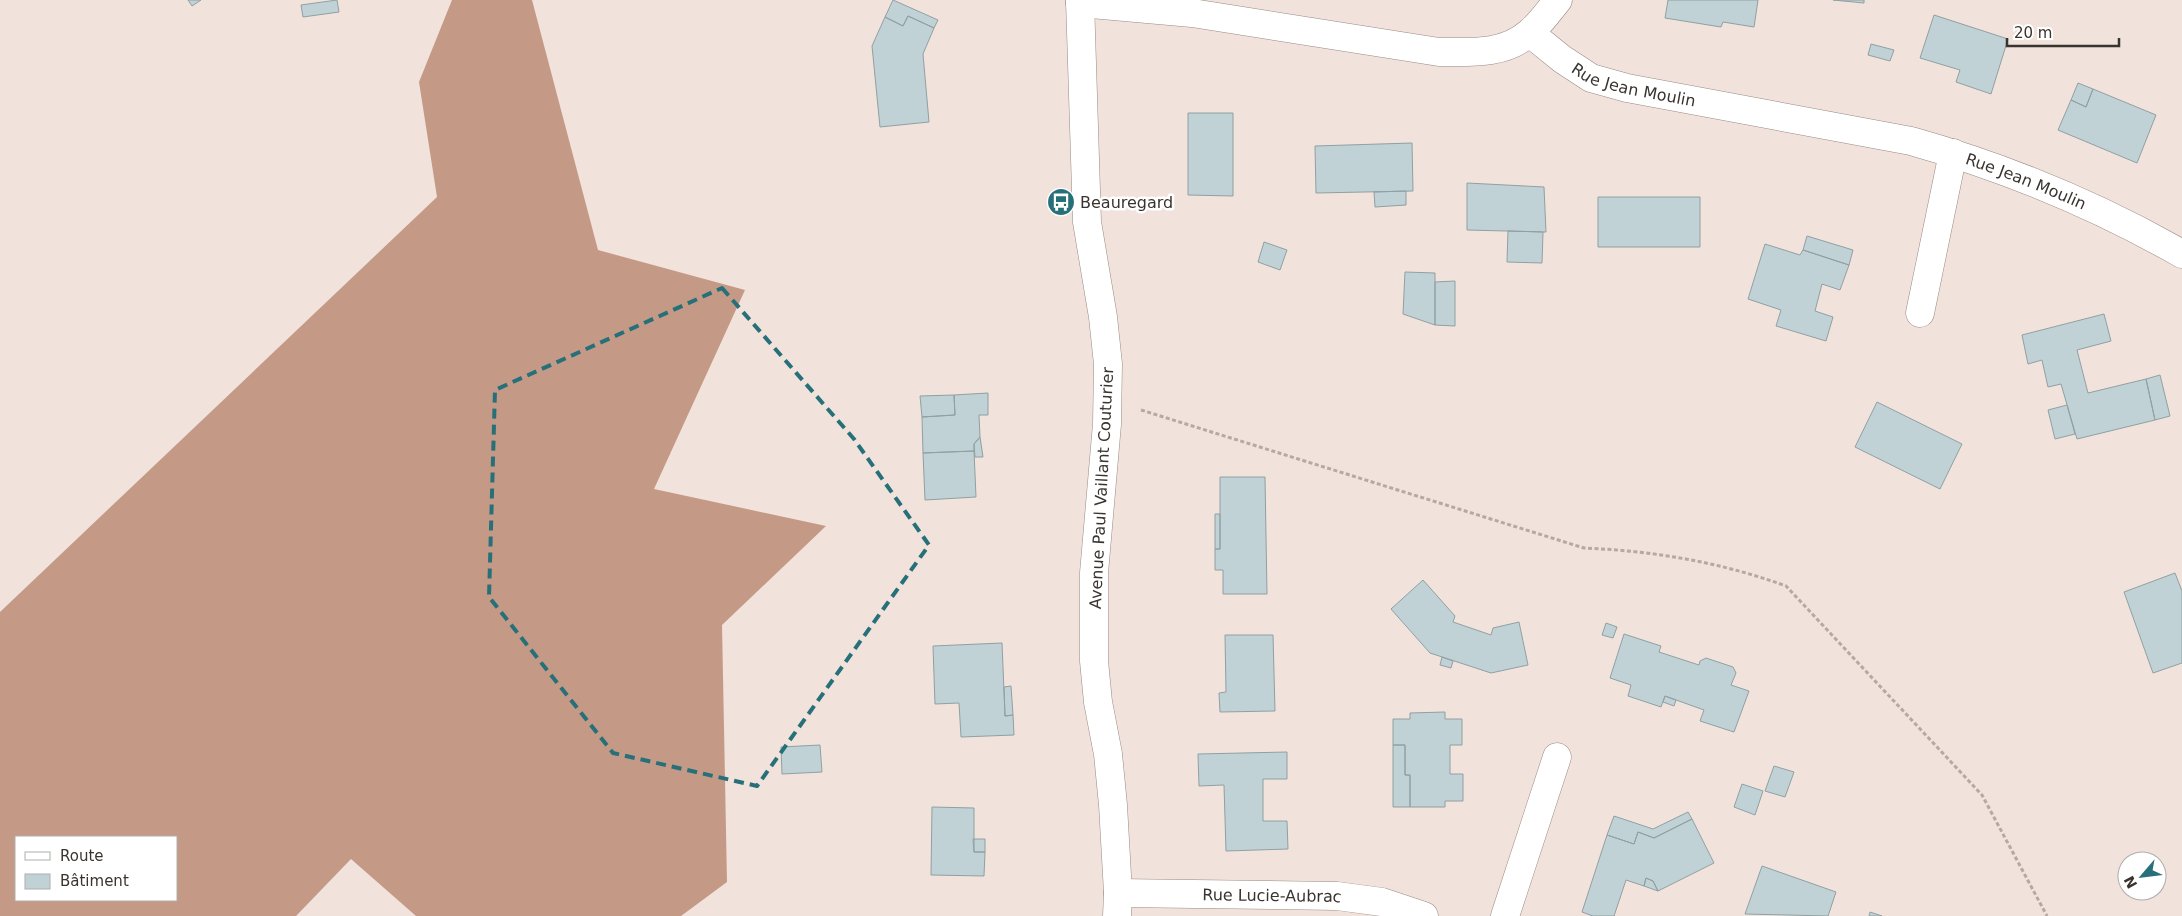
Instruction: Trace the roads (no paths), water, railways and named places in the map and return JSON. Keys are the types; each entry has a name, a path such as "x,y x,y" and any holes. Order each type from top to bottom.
{"street":[{"path":"1080,1 1192,13 1439,52 1478,53 1507,47 1530,33 1558,0"},
{"name":"Avenue Paul Vaillant Couturier","path":"1080,1 1087,222 1103,317 1108,364 1103,494 1094,573 1094,660 1098,702 1108,754 1117,905"},
{"name":"Rue Jean Moulin","path":"1530,33 1562,59 1591,78 1627,88 1911,142 1953,153 2055,189 2130,224 2182,254"},
{"path":"1920,313 1953,153"},
{"path":"1505,916 1556,757"},
{"name":"Rue Lucie-Aubrac","path":"1117,905 1337,896 1382,902 1424,916"}],"place":[{"name":"Beauregard","path":"1061,202"}]}
